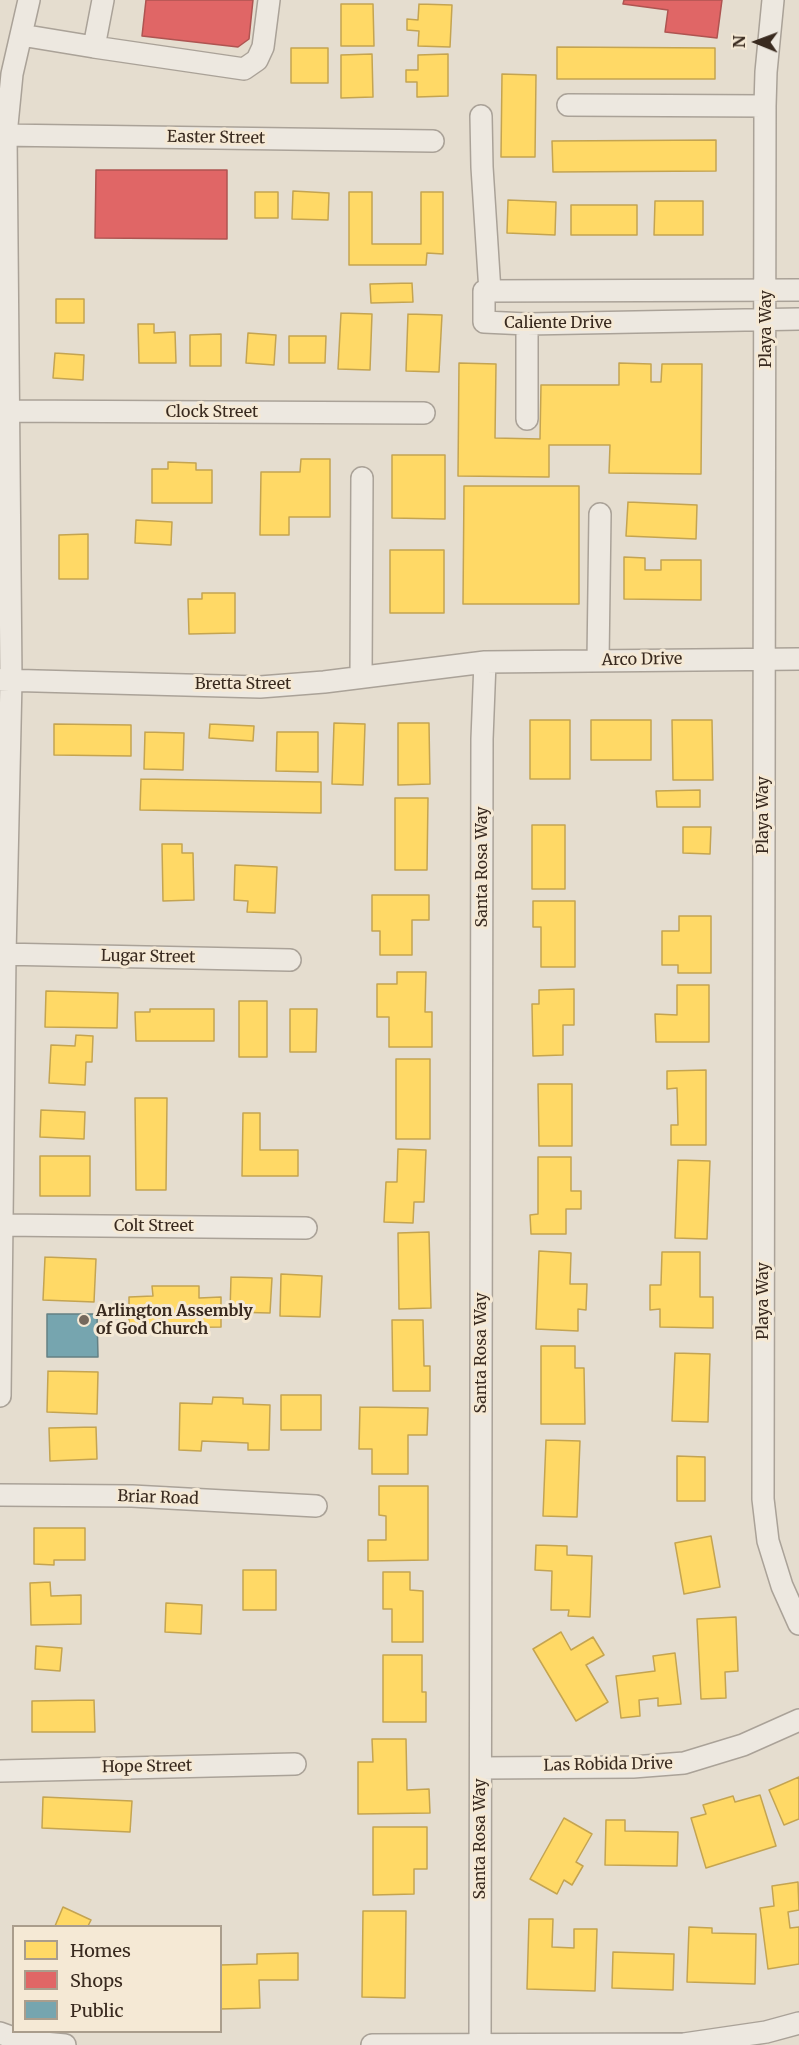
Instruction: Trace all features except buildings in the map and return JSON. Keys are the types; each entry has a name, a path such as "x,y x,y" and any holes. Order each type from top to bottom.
{"street":[{"path":"0,1396 5,680 3,135 12,74 29,0"},
{"path":"94,47 103,0"},
{"path":"21,35 244,69 257,60 263,47 269,0"},
{"name":"Playa Way","path":"773,0 765,105 763,1498 768,1541 782,1586 799,1624"},
{"path":"568,105 765,105"},
{"path":"481,116 490,291"},
{"name":"Easter Street","path":"3,135 433,141"},
{"name":"Caliente Drive","path":"799,290 484,291 484,322 527,324 799,319"},
{"path":"527,324 527,419"},
{"name":"Clock Street","path":"4,411 424,413"},
{"path":"361,677 362,478"},
{"path":"598,660 600,514"},
{"name":"Arco Drive","path":"485,662 799,659"},
{"name":"Bretta Street","path":"5,680 260,687 485,662"},
{"name":"Santa Rosa Way","path":"480,2044 482,775 485,662"},
{"name":"Lugar Street","path":"2,955 291,960"},
{"name":"Colt Street","path":"1,1225 306,1228"},
{"name":"Briar Road","path":"0,1495 132,1496 316,1506"},
{"name":"Las Robida Drive","path":"481,1767 633,1767 684,1763 743,1745 799,1720"},
{"name":"Hope Street","path":"0,1771 295,1764"},
{"path":"372,2045 684,2043 766,2032 799,2023"},
{"path":"0,2033 22,2041 65,2045"}],"place":[{"name":"Arlington Assembly of God Church","path":"84,1320"}]}
